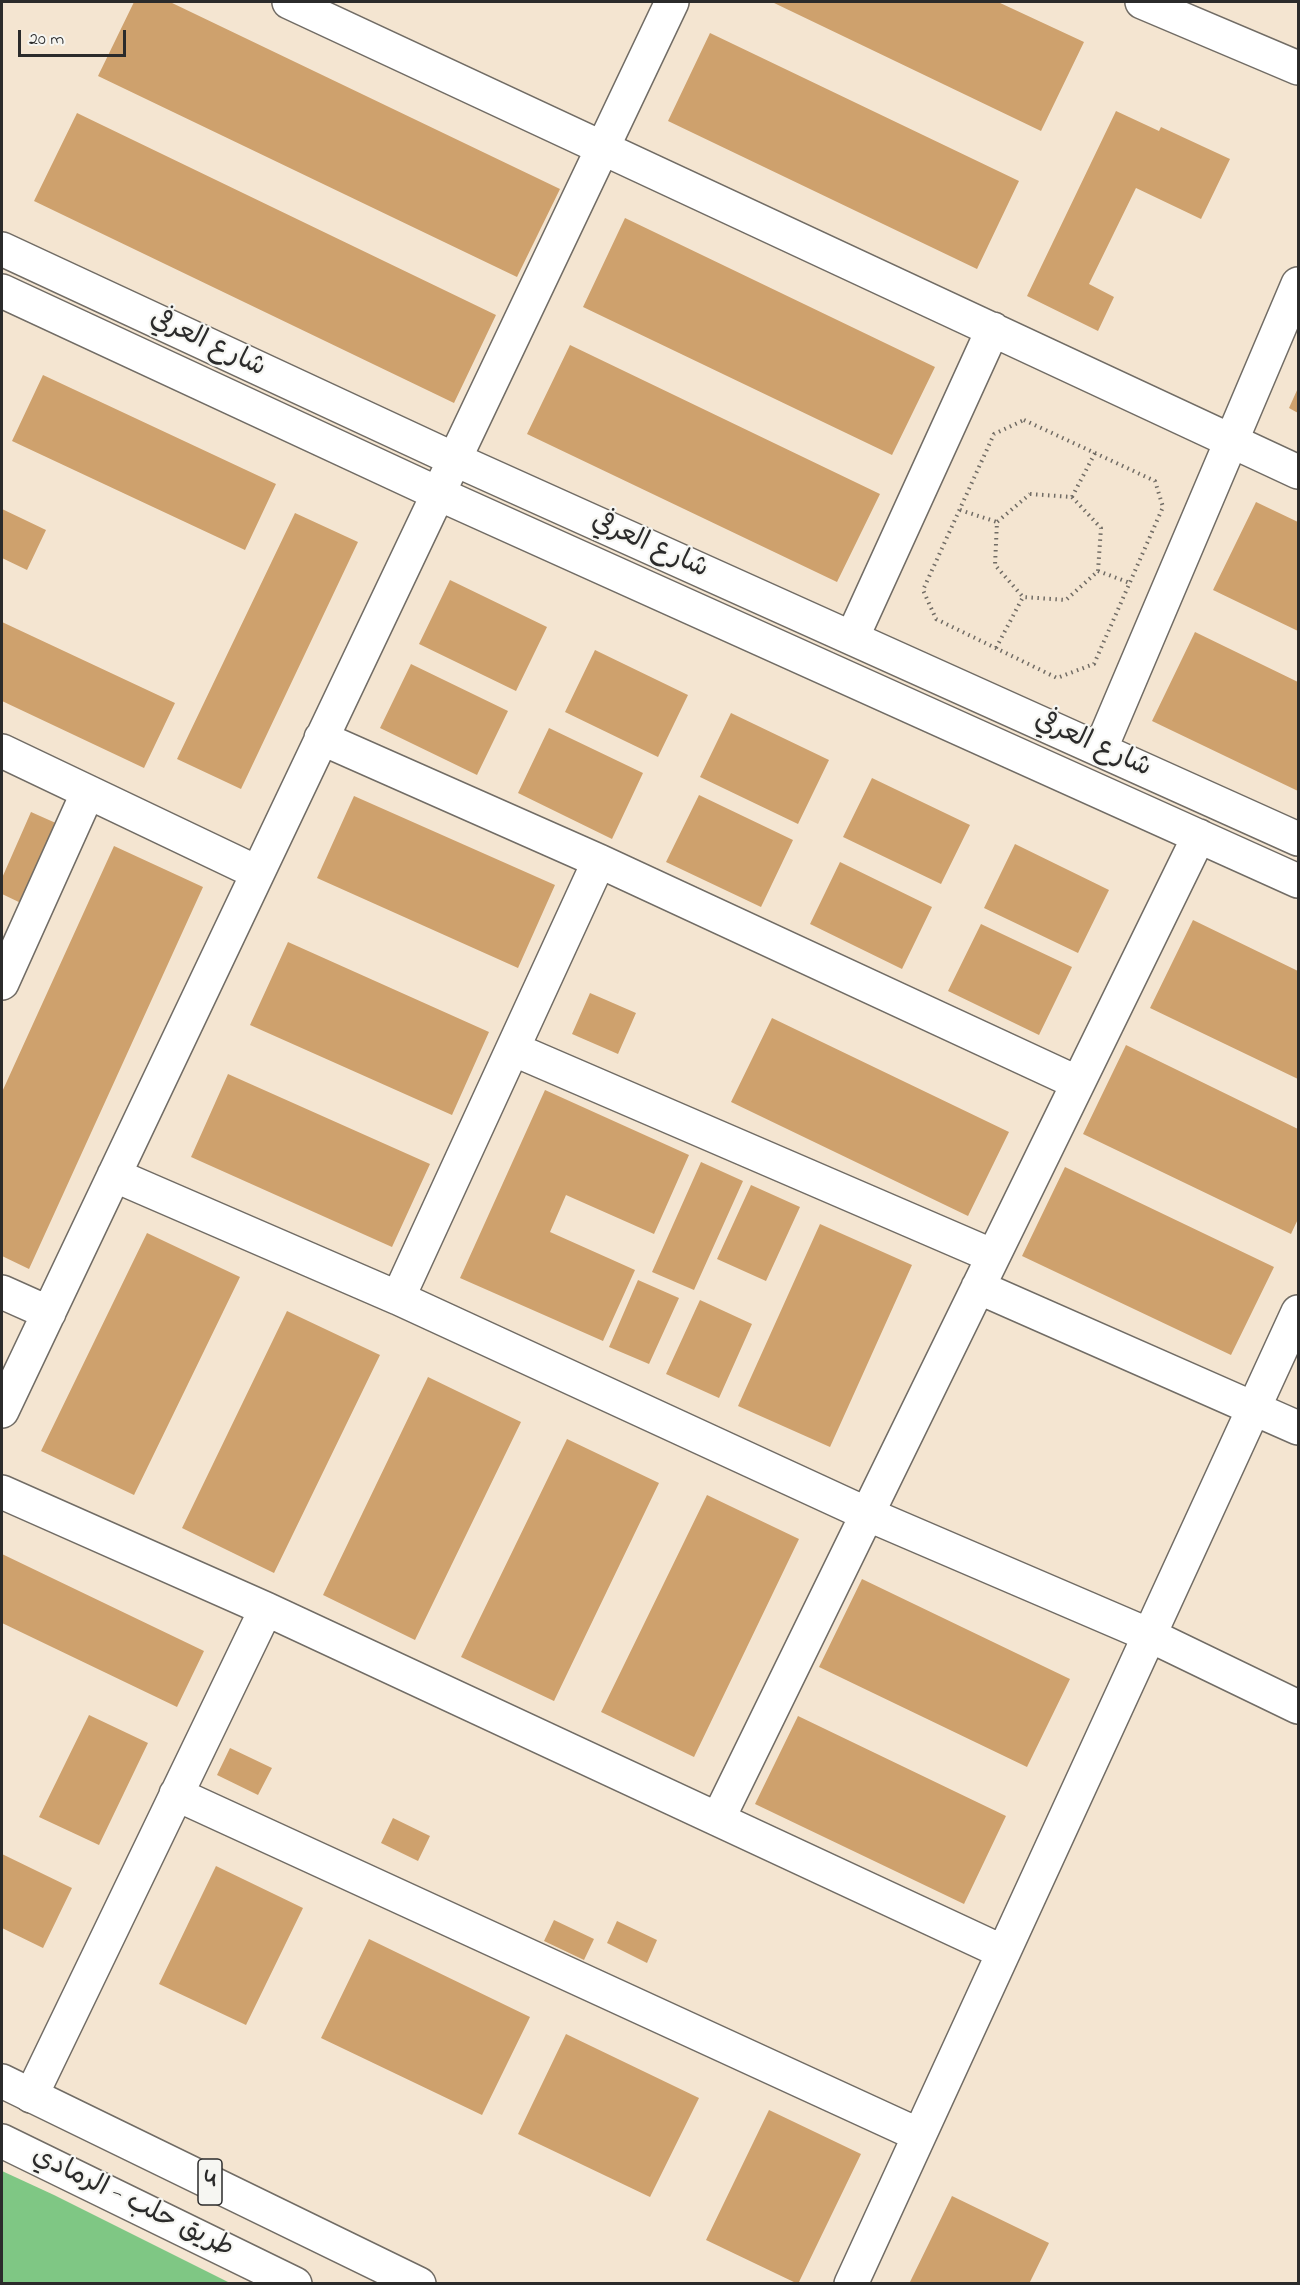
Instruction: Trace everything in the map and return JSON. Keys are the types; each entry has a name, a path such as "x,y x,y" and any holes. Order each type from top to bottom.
{"main road":[{"path":"289,2 1299,472"},
{"path":"2,1411 256,872 456,460 672,2"},
{"path":"1142,2 1299,68"},
{"name":"شارع العرفي","path":"2,249 456,460 1299,839"},
{"path":"1100,750 1299,284"},
{"name":"شارع العرفي","path":"2,291 439,494 1299,881"},
{"path":"852,638 993,329"},
{"path":"321,738 599,861 1078,1083"},
{"path":"2,751 256,872"},
{"path":"2,983 88,792"},
{"path":"718,1819 1199,836"},
{"path":"398,1298 599,861"},
{"path":"513,1049 993,1256"},
{"path":"114,1175 398,1298 867,1514 1149,1635 1299,1707"},
{"path":"978,1287 1299,1428"},
{"path":"2,1292 49,1313"},
{"path":"851,2283 1299,1312"},
{"path":"2,1492 266,1609 1003,1952"},
{"path":"31,2096 266,1609"},
{"path":"176,1794 919,2135"},
{"name":"طريق حلب - الرمادي","path":"2,2081 419,2283"},
{"name":"طريق حلب - الرمادي","path":"2,2141 295,2283"}],"path":[{"path":"1024,420 1095,453 1155,481 1163,507 1094,664 1057,678 936,619 923,590 994,434 1024,420"},
{"path":"1072,497 1095,453"},
{"path":"1030,494 1072,497 1101,528 1098,571 1066,600 1023,597 995,565 997,522 1030,494"},
{"path":"960,510 997,522"},
{"path":"1098,571 1130,583"},
{"path":"996,648 1023,597"}],"green space":[{"path":"2,2171 54,2195 230,2283 2,2283"}],"building":[{"path":"134,2 170,2 560,189 517,277 98,76"},
{"path":"772,2 998,2 1084,42 1041,131"},
{"path":"710,33 1019,181 977,269 668,121"},
{"path":"1116,111 1159,131 1161,127 1230,159 1201,219 1136,188 1089,284 1114,297 1098,331 1027,296"},
{"path":"77,113 496,315 454,403 34,201"},
{"path":"625,218 935,367 892,455 583,307"},
{"path":"570,345 880,494 837,582 527,434"},
{"path":"43,375 276,484 245,550 12,441"},
{"path":"1298,388 1298,413 1289,408"},
{"path":"1256,502 1298,522 1298,631 1213,590"},
{"path":"2,509 46,530 27,570 2,558"},
{"path":"295,513 358,542 241,789 177,759"},
{"path":"450,580 547,627 516,691 419,644"},
{"path":"2,622 175,703 144,768 2,701"},
{"path":"1195,632 1298,682 1298,791 1152,721"},
{"path":"595,650 688,695 658,757 565,712"},
{"path":"411,664 508,711 477,775 380,728"},
{"path":"731,713 829,760 798,824 700,777"},
{"path":"549,728 643,773 612,839 518,793"},
{"path":"872,778 970,825 941,884 843,837"},
{"path":"699,795 793,840 761,907 666,862"},
{"path":"354,796 555,885 518,968 317,878"},
{"path":"31,812 58,824 23,904 2,894 2,878"},
{"path":"1015,844 1109,890 1078,953 984,908"},
{"path":"114,846 203,887 29,1269 2,1256 2,1092"},
{"path":"840,862 932,907 902,969 810,924"},
{"path":"1193,920 1298,971 1298,1079 1150,1008"},
{"path":"981,924 1072,967 1039,1035 948,991"},
{"path":"288,942 489,1032 452,1115 250,1025"},
{"path":"590,993 636,1013 618,1054 572,1034"},
{"path":"772,1018 1009,1132 968,1216 731,1102"},
{"path":"1126,1045 1298,1129 1298,1219 1291,1234 1083,1134"},
{"path":"228,1074 430,1164 392,1247 191,1157"},
{"path":"545,1090 689,1155 654,1234 566,1195 550,1232 635,1270 603,1341 460,1278"},
{"path":"701,1162 743,1181 694,1290 652,1272"},
{"path":"1065,1167 1274,1267 1231,1355 1022,1256"},
{"path":"751,1185 800,1207 766,1281 717,1259"},
{"path":"820,1224 912,1265 830,1447 738,1406"},
{"path":"147,1233 240,1277 134,1495 41,1451"},
{"path":"638,1280 679,1298 649,1364 609,1347"},
{"path":"700,1300 752,1324 719,1398 666,1374"},
{"path":"287,1311 380,1355 274,1573 182,1528"},
{"path":"428,1377 521,1422 415,1640 323,1595"},
{"path":"567,1439 659,1483 554,1701 461,1657"},
{"path":"707,1495 799,1539 694,1757 601,1712"},
{"path":"2,1554 204,1651 177,1707 2,1623"},
{"path":"862,1579 1070,1679 1027,1767 819,1667"},
{"path":"89,1715 148,1743 99,1845 39,1817"},
{"path":"798,1716 1006,1816 964,1904 755,1804"},
{"path":"230,1748 272,1768 258,1795 217,1775"},
{"path":"393,1818 430,1836 418,1861 381,1843"},
{"path":"2,1854 72,1888 43,1948 2,1928"},
{"path":"216,1866 303,1908 246,2025 159,1984"},
{"path":"554,1920 594,1939 584,1960 544,1941"},
{"path":"617,1921 657,1940 647,1963 607,1943"},
{"path":"369,1939 530,2017 482,2115 321,2038"},
{"path":"566,2034 699,2098 650,2197 518,2134"},
{"path":"769,2110 861,2154 798,2284 706,2240"},
{"path":"952,2196 1049,2243 1029,2284 909,2284"}]}
